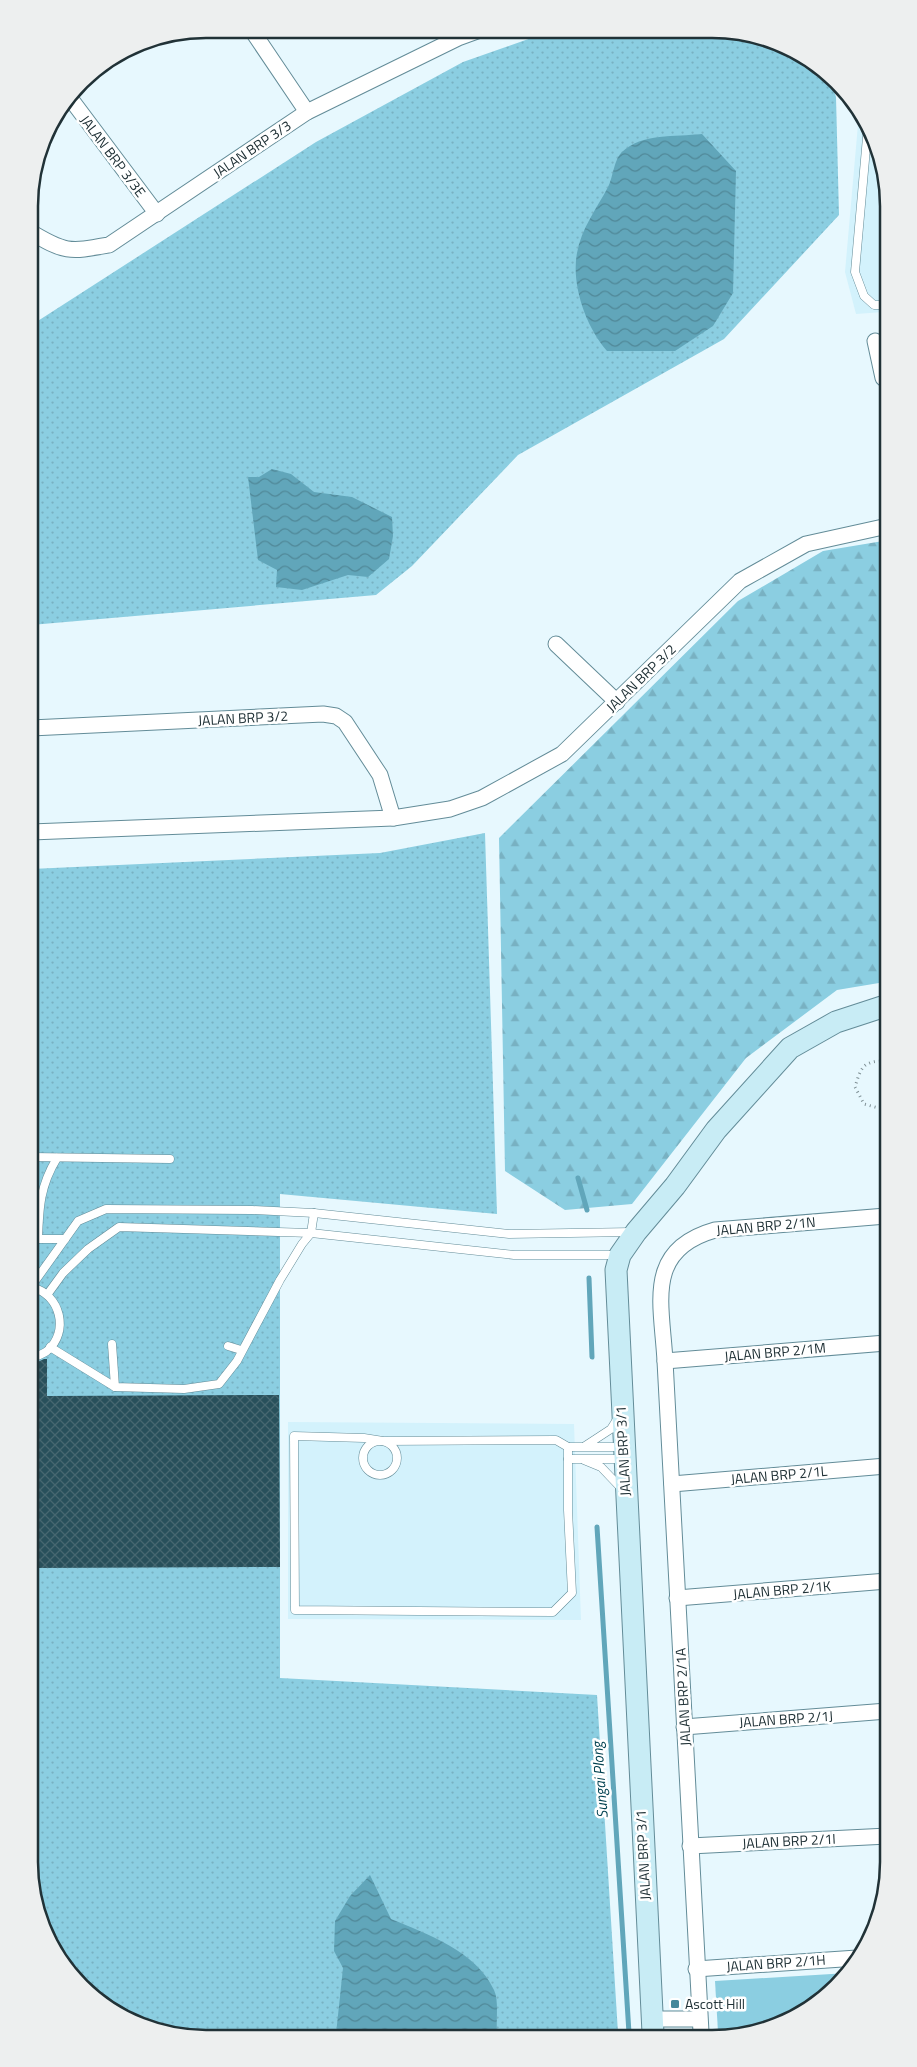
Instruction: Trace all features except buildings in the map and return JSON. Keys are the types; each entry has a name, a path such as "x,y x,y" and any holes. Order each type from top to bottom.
{"street":[{"path":"257,38 307,112"},
{"name":"JALAN BRP 3/3","path":"38,236 51,244 72,251 109,245 307,112 448,38"},
{"name":"JALAN BRP 3/3E","path":"73,102 157,214"},
{"path":"875,341 880,364"},
{"name":"JALAN BRP 3/2","path":"38,832 393,818 450,809 482,798 562,754 740,581 806,544 880,528"},
{"path":"556,644 617,702"},
{"name":"JALAN BRP 3/2","path":"38,728 323,714 336,716 345,722 380,775 393,818"},
{"name":"JALAN BRP 3/1","path":"652,2026 621,1413 616,1270 620,1255 636,1232 675,1186 716,1130 790,1048 836,1022 880,1008"},
{"name":"JALAN BRP 2/1N","path":"665,1361 661,1285 665,1267 673,1254 685,1242 715,1230 879,1217"},
{"name":"JALAN BRP 2/1M","path":"665,1361 879,1344"},
{"name":"JALAN BRP 2/1A","path":"665,1361 700,2026"},
{"name":"JALAN BRP 2/1L","path":"672,1484 879,1467"},
{"name":"JALAN BRP 2/1K","path":"677,1598 879,1583"},
{"name":"JALAN BRP 2/1J","path":"684,1727 879,1712"},
{"name":"JALAN BRP 2/1I","path":"690,1846 879,1836"},
{"name":"JALAN BRP 2/1H","path":"696,1969 848,1959"},
{"path":"652,2026 700,2026"}],"lane":[{"path":"867,140 855,272 864,296 874,305 880,305"},
{"path":"38,1157 170,1159"},
{"path":"38,1197 57,1158"},
{"path":"38,1277 78,1221 106,1209 252,1210 314,1213 509,1234 636,1232"},
{"path":"50,1347 115,1387 184,1389 219,1384 237,1361 241,1350 302,1244 311,1233 314,1213"},
{"path":"47,1296 63,1273 88,1249 118,1226 311,1233 514,1255 620,1255"},
{"path":"38,1239 65,1239"},
{"path":"38,1289 54,1302 60,1318 58,1336 50,1347 38,1355"},
{"path":"112,1344 115,1387"},
{"path":"228,1346 241,1350"},
{"path":"584,1447 611,1429 621,1413"},
{"path":"568,1447 568,1510 572,1593 554,1612 295,1610 294,1436 364,1438 383,1441 392,1446 397,1456 395,1466 387,1473 376,1475 367,1470 362,1460 364,1450 372,1442 383,1441 556,1440 568,1447 584,1447 623,1453"},
{"path":"568,1459 584,1460 623,1453"},
{"path":"584,1460 601,1467 614,1478 625,1494"}],"path":[{"path":"879,1061 871,1061 860,1070 855,1087 864,1104 879,1108"}],"shaded area":[{"path":"858,124 867,141 874,162 878,184 880,206 880,312 856,314 845,272"},
{"path":"288,1422 574,1424 581,1620 288,1619"}],"green space":[{"path":"531,38 722,38 765,46 805,66 834,91 836,97 839,215 724,339 518,455 412,566 376,595 38,624 38,321 316,142 463,62"},
{"path":"880,542 880,983 837,990 746,1058 632,1204 565,1210 505,1171 499,838 738,601 823,551"},
{"path":"485,833 497,1214 280,1194 280,1678 597,1695 618,2030 206,2030 173,2026 152,2021 131,2012 95,1988 66,1955 55,1936 43,1905 38,1861 38,869 380,853"},
{"path":"836,1974 814,1995 776,2017 755,2024 718,2029 715,1981"}],"water":[{"path":"702,134 736,171 733,293 713,326 675,351 607,351 599,341 587,318 578,292 576,265 582,236 610,183 617,159 622,152 630,146 649,139"},
{"path":"272,469 291,474 314,492 352,497 392,517 393,536 389,559 368,577 348,575 302,590 276,587 277,570 258,560 248,477 259,477"},
{"path":"370,1875 391,1919 435,1938 463,1954 486,1976 496,1994 497,2030 336,2030 343,1968 334,1951 335,1921 350,1896"}],"waterway":[{"name":"Sungai Plong","path":"578,1178 587,1210"},
{"name":"Sungai Plong","path":"589,1278 592,1357"},
{"name":"Sungai Plong","path":"597,1527 629,2030"}],"place":[{"name":"Ascott Hill","path":"675,2004"}]}
